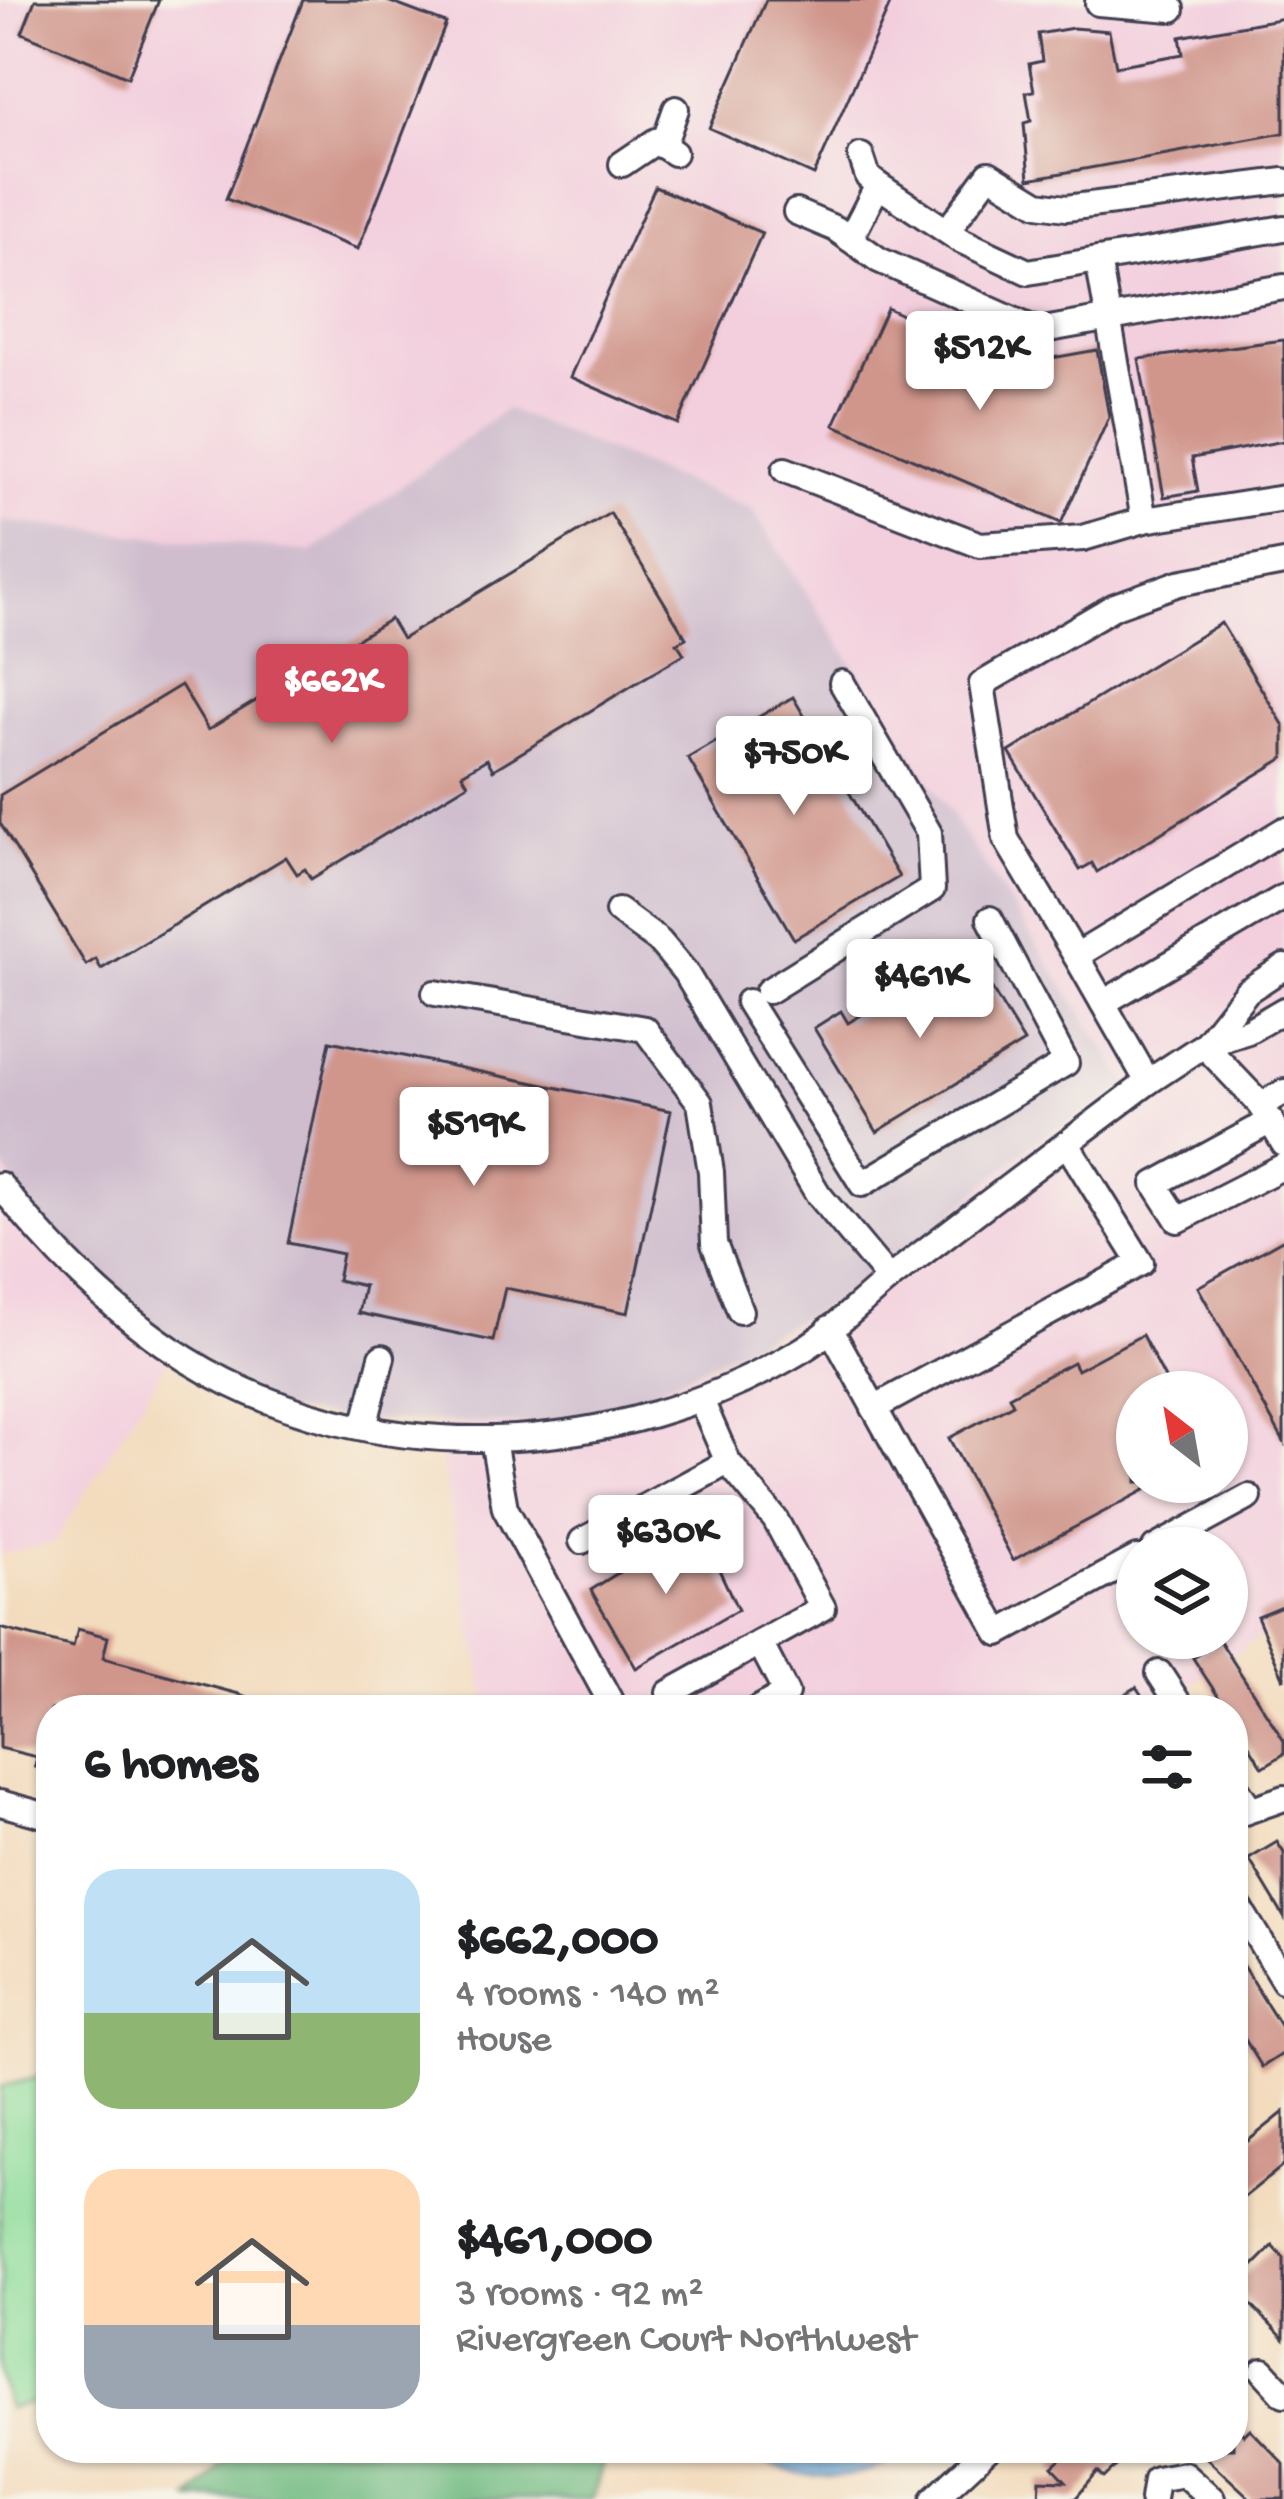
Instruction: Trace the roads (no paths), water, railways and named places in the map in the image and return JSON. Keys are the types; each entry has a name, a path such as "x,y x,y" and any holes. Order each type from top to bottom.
{"street":[{"path":"1098,3 1172,9"},
{"path":"622,164 656,142 668,149 676,109"},
{"path":"861,156 868,177 947,232 1028,272 1284,228"},
{"path":"947,232 989,174 1038,204 1066,208 1284,181"},
{"path":"850,239 878,184"},
{"path":"796,212 850,239 879,260 1038,331 1284,287"},
{"path":"1098,260 1144,520"},
{"path":"784,470 980,545 1083,538 1144,520 1284,498"},
{"path":"1148,1082 1006,839 982,684 1115,606 1180,583 1284,563"},
{"path":"842,682 928,833 932,889 758,996 862,1184 1066,1064 990,919"},
{"path":"1076,956 1284,830"},
{"path":"1103,1003 1284,897"},
{"path":"618,911 659,941 686,973 818,1194 889,1279"},
{"path":"1204,1045 1247,991 1284,968"},
{"path":"434,993 645,1029 700,1103 714,1244 740,1311"},
{"path":"0,1186 93,1290 186,1359 276,1403 364,1427 493,1440 606,1427 701,1400 804,1349 1148,1082 1204,1045 1248,1031 1284,1010"},
{"path":"1204,1045 1272,1106 1284,1144"},
{"path":"1272,1106 1155,1184 1178,1220 1284,1166"},
{"path":"874,1408 1141,1262 1067,1144"},
{"path":"830,1328 999,1633 1116,1569"},
{"path":"364,1427 382,1357"},
{"path":"670,1695 824,1608 775,1519 728,1462 701,1400"},
{"path":"493,1440 505,1508 607,1695"},
{"path":"582,1541 728,1462"},
{"path":"1194,1527 1249,1497"},
{"path":"760,1643 786,1693 782,1695"},
{"path":"1159,1673 1174,1695"},
{"path":"1248,1809 1284,1798"},
{"path":"0,1803 36,1813"},
{"path":"1248,1922 1284,1981"},
{"path":"1263,2371 1284,2394"},
{"path":"934,2499 973,2463"},
{"path":"1153,2499 1156,2479 1184,2474 1212,2499"}],"water":[{"path":"769,2463 886,2463 848,2476 805,2475"}]}
